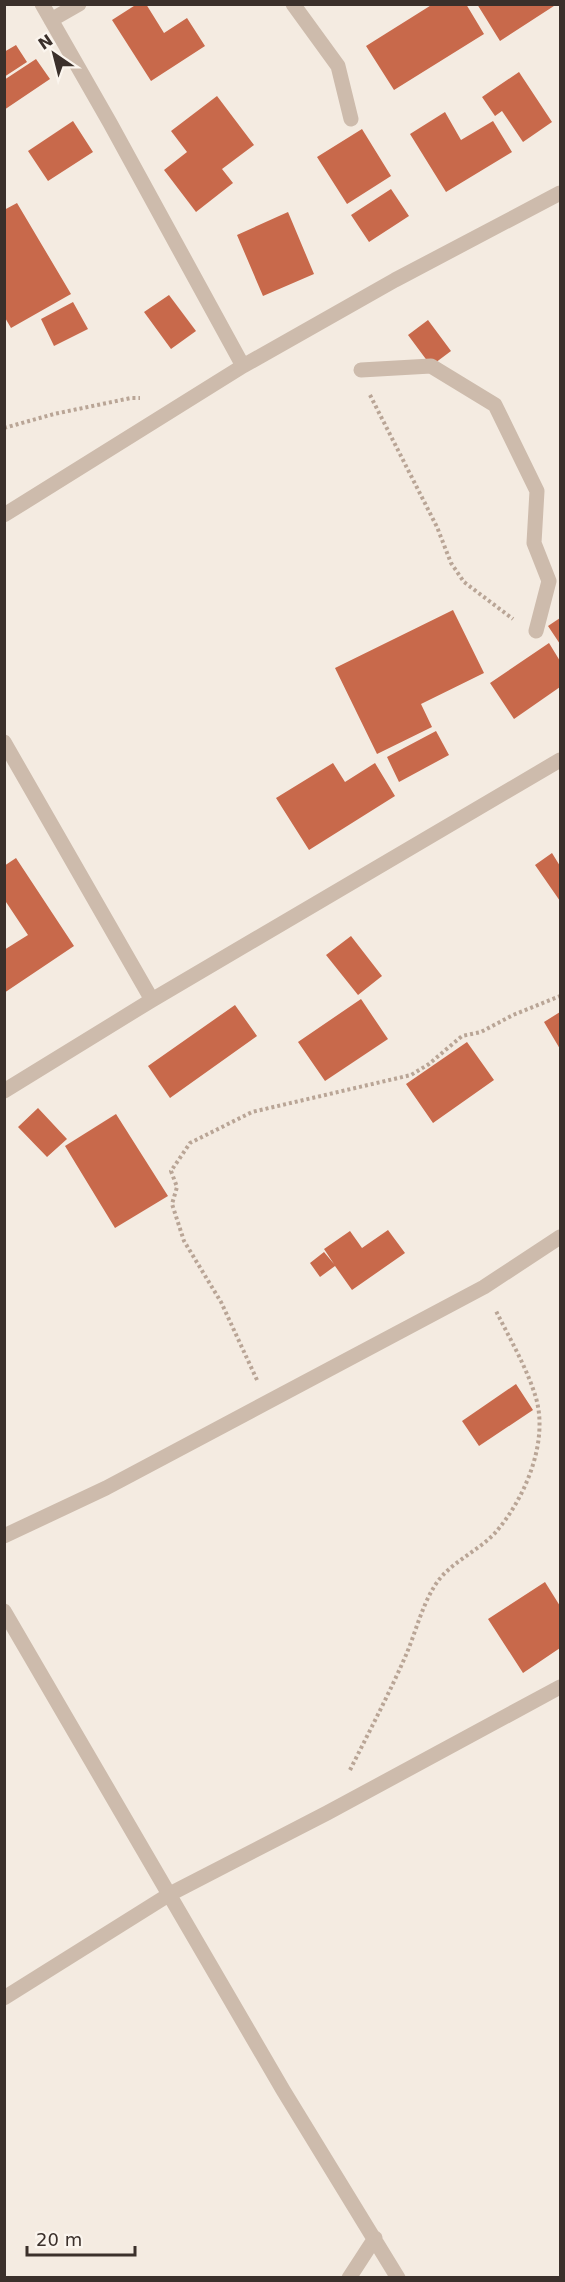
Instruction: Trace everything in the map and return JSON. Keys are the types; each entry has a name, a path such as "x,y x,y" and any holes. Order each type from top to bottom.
{"street":[{"path":"42,4 243,366"},
{"path":"51,20 79,4"},
{"path":"293,4 338,66 351,119"},
{"path":"4,515 243,366 394,280 561,193"},
{"path":"361,370 431,366 495,405 537,491 534,543 549,581 536,631"},
{"path":"4,742 152,1000"},
{"path":"4,1091 152,1000 561,759"},
{"path":"4,1536 106,1488 483,1287 561,1237"},
{"path":"4,1611 283,2090 398,2277"},
{"path":"4,1998 170,1894 327,1813 561,1687"},
{"path":"349,2277 375,2238"}],"path":[{"path":"361,370 372,401 437,527 451,563 464,582 503,613 536,631"},
{"path":"4,428 109,402 142,398"},
{"path":"268,1402 221,1302 184,1241 172,1204 177,1187 171,1171 190,1143 252,1112 411,1075 429,1064 462,1036 481,1032 513,1015 561,996"},
{"path":"349,1772 405,1657 432,1589 442,1574 493,1535 516,1506 530,1474 540,1431 537,1400 519,1356 483,1287"}],"building":[{"path":"137,4 146,4 164,33 187,18 205,46 151,81 112,20"},
{"path":"433,4 466,4 484,34 394,90 366,46"},
{"path":"477,4 557,4 500,41"},
{"path":"16,45 27,62 4,77 4,52"},
{"path":"36,59 50,79 4,110 4,80"},
{"path":"519,72 552,122 523,142 502,111 495,116 482,97"},
{"path":"217,96 254,145 222,169 233,183 196,212 164,170 187,152 171,131"},
{"path":"445,112 461,140 493,121 512,152 446,192 410,134"},
{"path":"73,121 93,152 48,181 28,151"},
{"path":"362,129 391,176 347,204 317,157"},
{"path":"391,189 409,216 369,242 351,215"},
{"path":"17,203 71,294 11,328 4,316 4,210"},
{"path":"288,212 314,274 263,296 237,235"},
{"path":"169,295 196,331 171,349 144,312"},
{"path":"73,302 88,329 54,346 41,319"},
{"path":"428,320 451,351 431,366 408,335"},
{"path":"453,610 484,673 421,704 432,727 377,754 335,668"},
{"path":"560,618 560,644 548,626"},
{"path":"549,643 560,661 560,687 514,719 490,683"},
{"path":"436,731 449,755 399,782 387,757"},
{"path":"333,763 345,782 375,763 395,796 309,850 276,798"},
{"path":"552,853 560,866 560,901 535,865"},
{"path":"16,858 74,946 4,993 4,950 28,935 4,899 4,866"},
{"path":"351,936 382,976 358,995 326,955"},
{"path":"361,999 388,1039 325,1081 298,1042"},
{"path":"235,1005 257,1036 170,1098 148,1066"},
{"path":"560,1012 560,1049 544,1022"},
{"path":"467,1042 494,1080 433,1123 406,1084"},
{"path":"38,1108 67,1139 47,1157 18,1127"},
{"path":"116,1114 168,1196 115,1228 65,1146"},
{"path":"388,1230 405,1253 352,1290 335,1266 320,1277 310,1263 324,1252 334,1264 324,1249 350,1231 362,1248"},
{"path":"516,1384 533,1410 479,1446 462,1421"},
{"path":"545,1582 560,1606 560,1648 523,1673 488,1619"}]}
